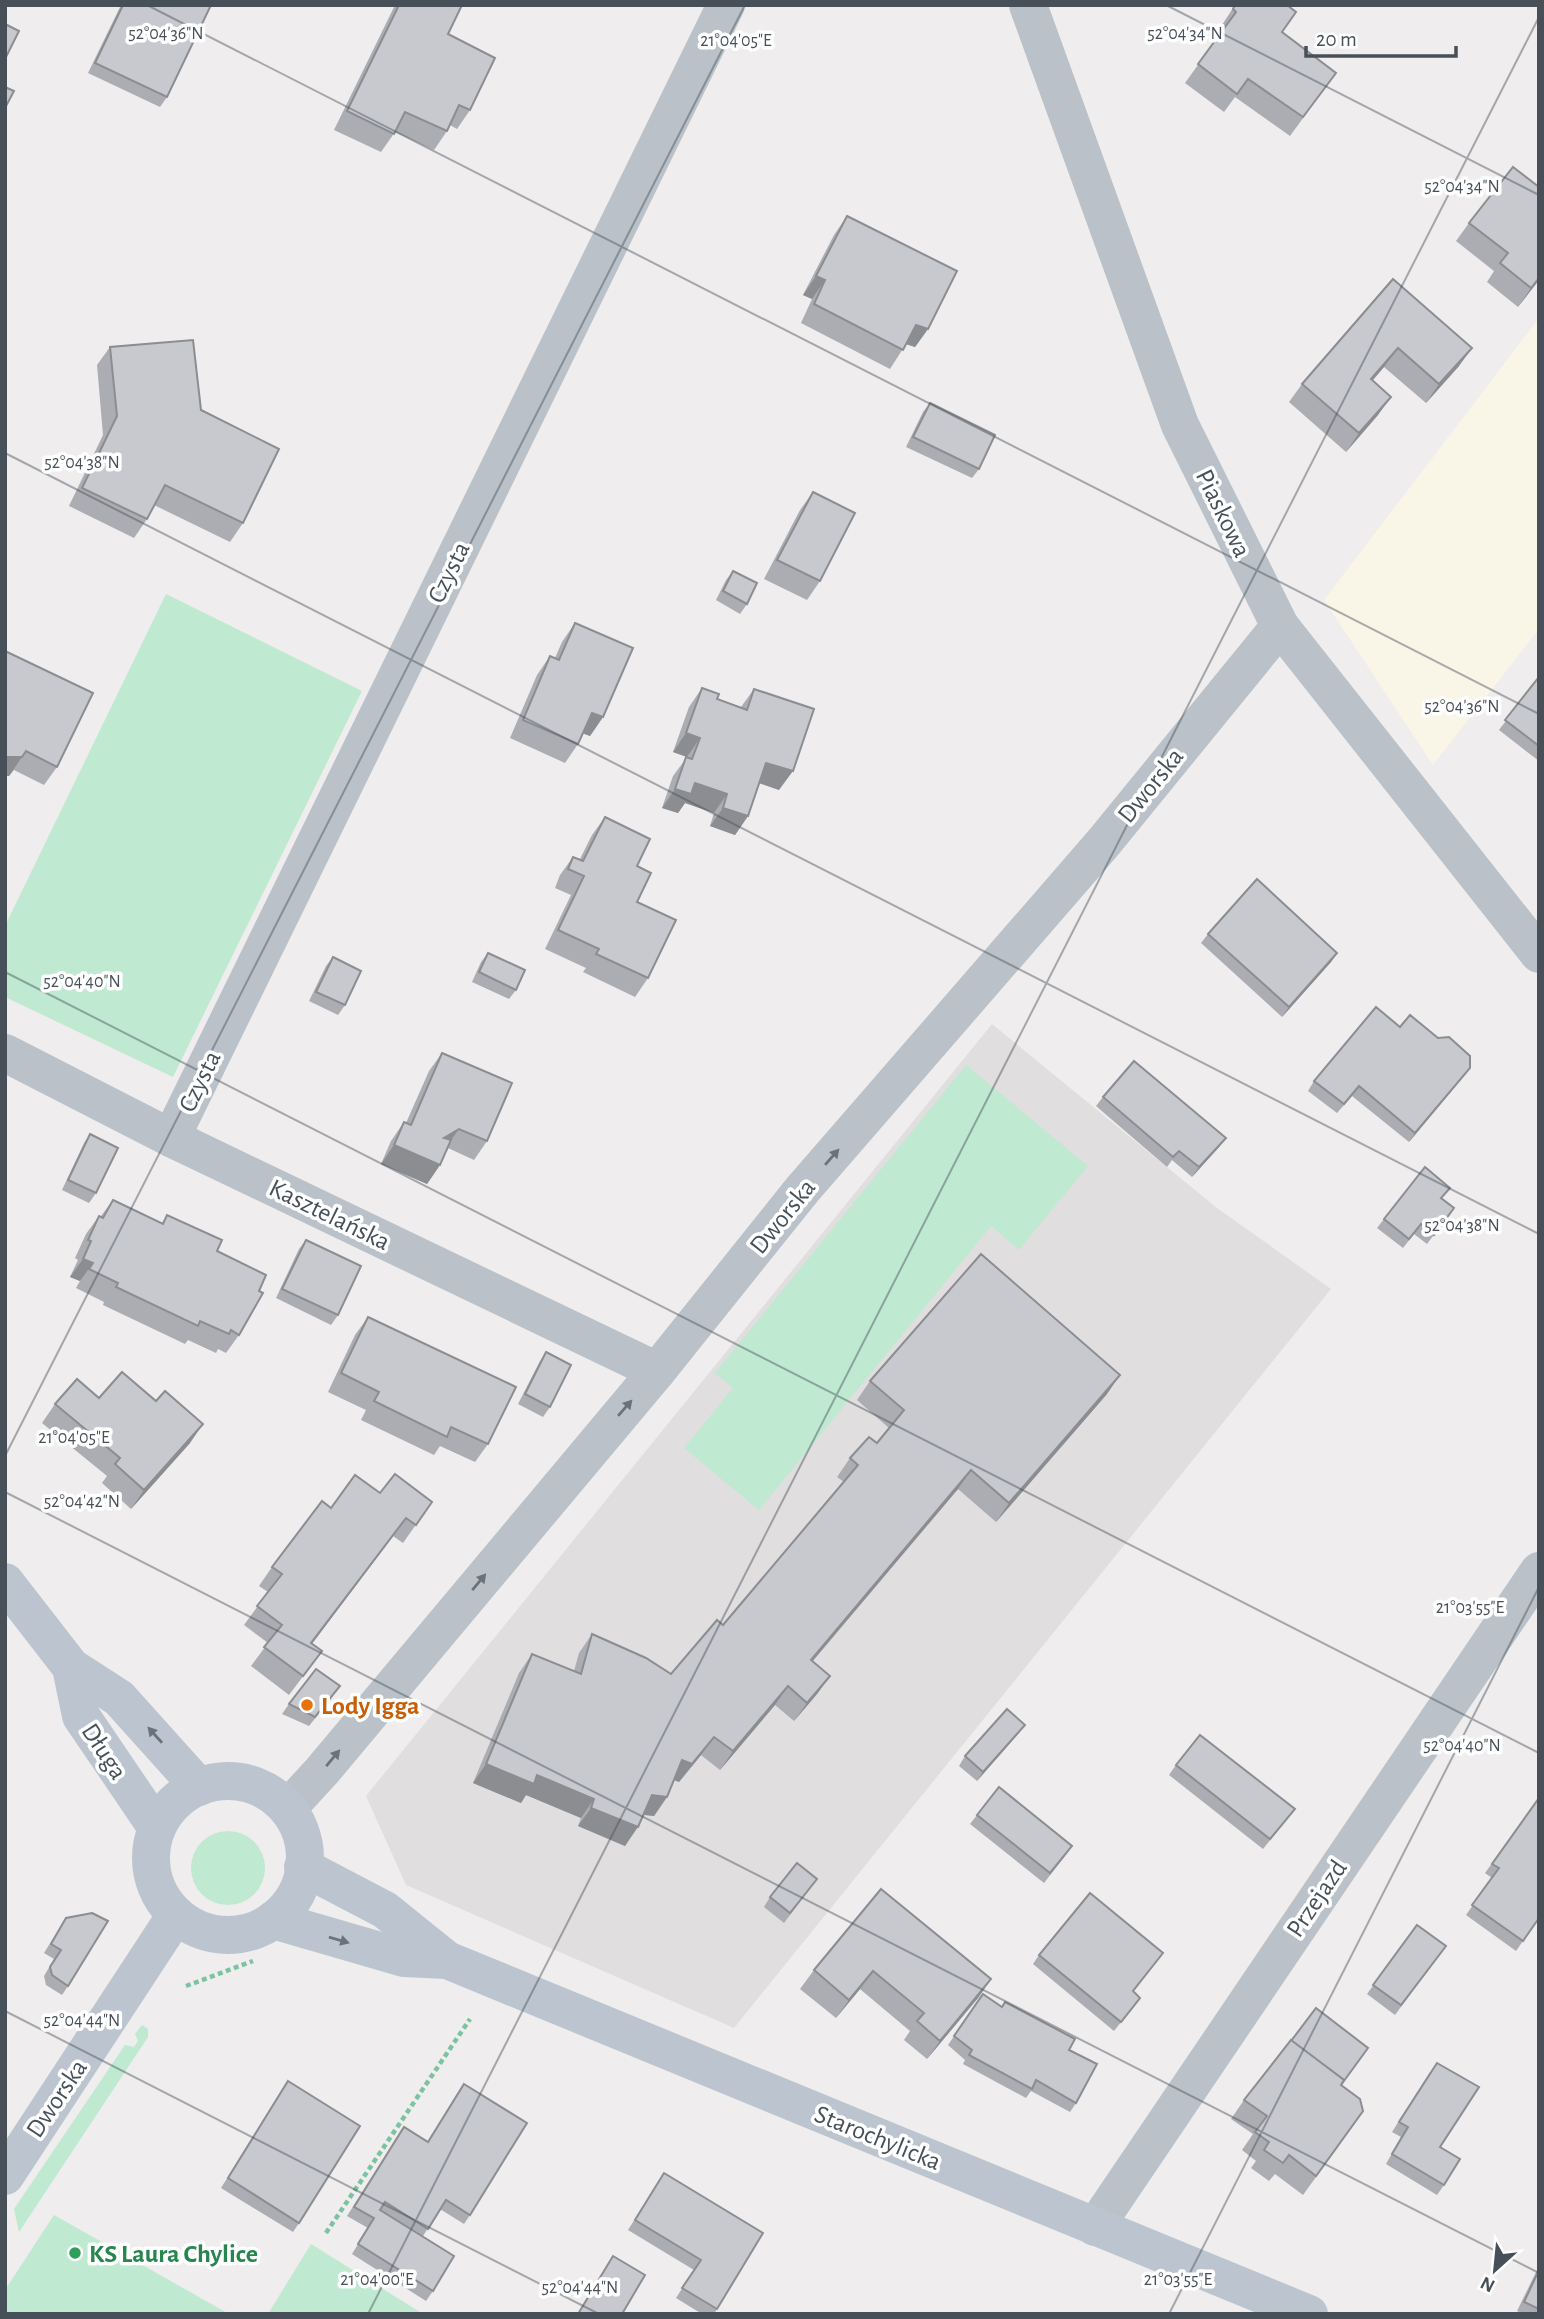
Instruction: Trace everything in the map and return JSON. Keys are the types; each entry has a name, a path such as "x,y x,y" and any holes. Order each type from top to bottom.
{"street":[{"name":"Czysta","path":"171,1138 726,5"},
{"name":"Piaskowa","path":"1028,5 1180,425 1280,626 1539,954"},
{"name":"Dworska","path":"288,1808 322,1771 657,1371 802,1191 1104,842 1280,626"},
{"name":"Kasztelańska","path":"5,1053 171,1138 657,1371"},
{"name":"Przejazd","path":"1095,2227 1539,1570"},
{"name":"Długa","path":"5,1582 71,1667 119,1698 199,1787"},
{"name":"Długa","path":"71,1667 81,1716 157,1828"},
{"path":"233,1781 254,1786 274,1796 288,1808 300,1830 305,1852 302,1878 291,1902 273,1920 250,1932 224,1935 198,1929 176,1915 161,1897 152,1875 151,1851 157,1828 169,1807 187,1792 209,1783 233,1781"},
{"name":"Starochylicka","path":"303,1867 384,1910 447,1960 1308,2314"},
{"name":"Dworska","path":"5,2175 176,1915"},
{"name":"Starochylicka","path":"273,1920 404,1958 447,1960"}],"path":[{"path":"173,1992 250,1961 263,1962"},
{"path":"326,2233 471,2018"}],"shaded area":[{"path":"1539,318 1539,629 1433,765 1324,600"},
{"path":"992,1024 1217,1208 1331,1289 734,2028 406,1885 366,1796"}],"green space":[{"path":"166,594 362,691 173,1077 5,997 5,926"},
{"path":"966,1065 1088,1166 1019,1250 991,1226 759,1510 684,1448 733,1388 715,1373"},
{"path":"228,1831 249,1837 259,1847 265,1868 259,1889 249,1899 228,1905 207,1899 197,1889 191,1868 197,1847 207,1837"},
{"path":"142,2025 148,2029 148,2037 19,2232 14,2209 125,2045 134,2047 138,2041 135,2034"},
{"name":"KS Laura Chylice","path":"54,2215 229,2314 5,2314 5,2290"},
{"path":"311,2244 423,2314 268,2314"}],"building":[{"path":"123,5 211,5 167,97 95,63"},
{"path":"399,5 462,5 448,34 495,58 470,110 459,105 447,131 405,112 394,134 347,111"},
{"path":"1235,5 1287,5 1296,12 1282,32 1336,73 1303,117 1248,79 1237,94 1198,64 1236,12 1233,9"},
{"path":"5,24 19,31 5,59"},
{"path":"5,87 14,91 5,108"},
{"path":"1513,167 1539,187 1539,278 1531,288 1500,263 1508,253 1469,223"},
{"path":"847,216 957,271 928,329 916,325 903,350 814,304 825,280 816,276"},
{"path":"1393,279 1472,348 1439,384 1398,348 1371,379 1391,397 1359,433 1302,384"},
{"path":"193,340 201,410 279,449 243,523 165,485 147,519 82,488 117,416 110,347"},
{"path":"930,403 995,435 979,469 913,437"},
{"path":"813,492 855,513 820,581 777,560"},
{"path":"733,571 757,583 747,604 723,591"},
{"path":"575,623 633,648 603,717 592,713 578,744 523,720 550,656 559,660"},
{"path":"5,651 93,693 57,767 26,751 22,757 5,757"},
{"path":"1539,677 1539,746 1505,720"},
{"path":"702,688 719,694 717,699 747,710 754,689 814,709 793,771 766,763 748,816 723,808 727,794 695,783 691,794 675,789 686,757 692,759 700,738 686,733"},
{"path":"605,817 650,839 637,866 651,873 637,902 676,920 648,978 596,954 599,949 558,930 584,876 568,869 573,857 583,861"},
{"path":"1257,879 1337,953 1289,1007 1208,934"},
{"path":"488,953 525,970 516,990 479,972"},
{"path":"333,957 361,971 345,1005 316,992"},
{"path":"1376,1007 1400,1027 1410,1015 1438,1038 1449,1037 1470,1056 1470,1068 1415,1133 1359,1086 1344,1104 1314,1081"},
{"path":"442,1053 512,1083 487,1141 459,1129 444,1138 451,1140 440,1165 394,1145 404,1122 411,1125"},
{"path":"1134,1061 1226,1138 1199,1167 1179,1151 1173,1157 1103,1097"},
{"path":"90,1134 118,1148 96,1193 68,1180"},
{"path":"1425,1167 1450,1188 1441,1198 1454,1208 1434,1235 1421,1224 1409,1239 1384,1219"},
{"path":"113,1200 163,1224 167,1215 222,1240 217,1251 266,1275 259,1291 263,1293 239,1335 231,1330 229,1334 200,1321 198,1326 116,1287 118,1283 89,1269 93,1263 83,1259 91,1241 88,1240 99,1216 103,1218"},
{"path":"306,1240 361,1266 338,1315 282,1289"},
{"path":"981,1254 1120,1375 1009,1503 971,1470 811,1660 830,1676 807,1703 788,1686 733,1751 714,1737 692,1764 682,1760 667,1797 652,1795 638,1827 591,1808 594,1799 537,1775 534,1784 486,1764 532,1654 581,1674 592,1634 646,1658 671,1674 717,1620 723,1625 858,1465 850,1458 869,1437 877,1443 904,1410 870,1381"},
{"path":"368,1317 516,1387 488,1444 451,1427 447,1437 374,1401 379,1392 341,1373"},
{"path":"546,1352 571,1365 550,1407 525,1394"},
{"path":"122,1372 156,1401 165,1391 203,1424 144,1490 115,1464 120,1458 55,1404 77,1379 99,1398"},
{"path":"395,1474 432,1502 416,1525 406,1518 311,1643 322,1651 303,1676 264,1647 282,1625 257,1606 282,1574 272,1567 322,1501 331,1508 355,1475 380,1493"},
{"name":"Lody Igga","path":"316,1669 340,1686 315,1717 289,1704"},
{"path":"1007,1709 1025,1725 983,1772 965,1756"},
{"path":"1200,1735 1295,1809 1270,1839 1176,1765"},
{"path":"999,1787 1072,1846 1050,1873 977,1815"},
{"path":"1539,1798 1539,1918 1523,1941 1472,1905 1499,1868 1492,1864"},
{"path":"797,1863 817,1879 790,1913 770,1897"},
{"path":"881,1889 991,1979 940,2041 917,2021 924,2013 873,1971 849,2000 814,1970"},
{"path":"1090,1893 1163,1953 1133,1991 1140,1998 1121,2022 1039,1955"},
{"path":"92,1913 108,1921 68,1986 52,1975 50,1967 61,1950 51,1944 66,1918"},
{"path":"1417,1925 1446,1946 1401,2005 1373,1985"},
{"path":"983,1994 1002,2007 1005,2002 1075,2039 1069,2050 1097,2064 1076,2103 1036,2080 1032,2089 969,2055 972,2050 954,2036"},
{"path":"1316,2008 1368,2048 1341,2085 1344,2080 1291,2041"},
{"path":"1291,2040 1344,2080 1341,2085 1360,2099 1363,2111 1316,2176 1289,2155 1283,2163 1264,2150 1269,2142 1255,2132 1267,2116 1244,2100"},
{"path":"1437,2063 1479,2087 1440,2147 1460,2159 1444,2185 1392,2154 1408,2127 1399,2122"},
{"path":"288,2081 360,2126 299,2223 228,2178"},
{"path":"464,2084 527,2123 470,2215 446,2200 428,2229 385,2202 380,2210 454,2256 433,2291 358,2244 374,2218 354,2207 404,2127 428,2142"},
{"path":"664,2173 763,2233 717,2309 682,2288 701,2260 635,2220"},
{"path":"613,2256 645,2275 622,2314 578,2314"},
{"path":"1539,2270 1539,2309 1524,2302"}],"place":[{"name":"Lody Igga","path":"307,1705"},
{"name":"KS Laura Chylice","path":"75,2253"}]}
